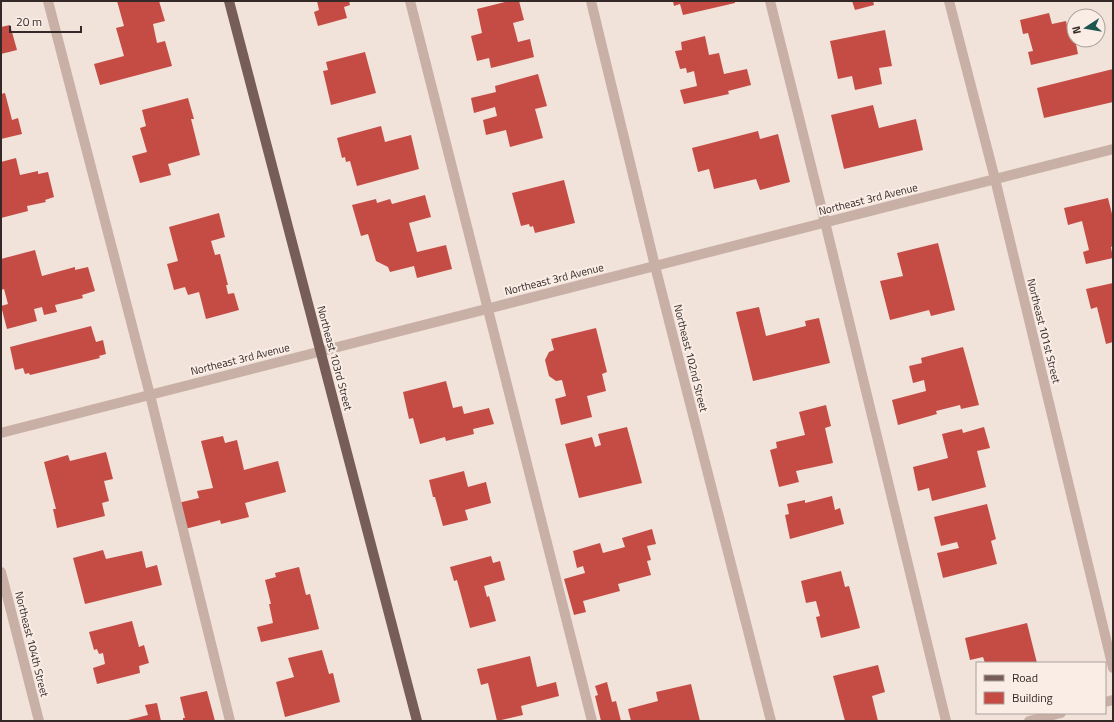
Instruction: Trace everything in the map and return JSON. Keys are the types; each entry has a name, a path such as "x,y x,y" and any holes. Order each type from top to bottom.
{"main road":[{"name":"Northeast 103rd Street","path":"229,1 417,721"}],"street":[{"path":"48,1 150,394 230,721"},
{"path":"410,1 592,721"},
{"name":"Northeast 102nd Street","path":"591,1 655,266 771,721"},
{"path":"770,1 946,721"},
{"name":"Northeast 101st Street","path":"949,1 995,179 1113,668"},
{"name":"Northeast 3rd Avenue","path":"1,433 1113,149"},
{"name":"Northeast 104th Street","path":"1,572 39,721"},
{"path":"1029,721 1057,714"}],"building":[{"path":"117,1 159,1 165,21 153,24 157,43 165,41 172,66 100,85 94,64 124,56 116,28 124,26"},
{"path":"317,1 349,1 350,5 344,7 347,18 318,26 314,12 319,10"},
{"path":"509,1 519,1 524,20 513,23 518,42 530,39 534,57 491,68 489,58 477,61 471,36 482,33 477,9"},
{"path":"673,1 735,1 735,3 683,15 680,4 674,6"},
{"path":"852,1 873,1 874,5 855,10"},
{"path":"1049,13 1052,24 1066,21 1066,48 1077,48 1078,54 1031,65 1028,52 1033,51 1028,33 1023,34 1020,20"},
{"path":"10,25 17,50 1,54 1,27"},
{"path":"885,30 892,66 879,68 882,84 855,90 852,76 838,79 830,41"},
{"path":"705,36 709,55 719,53 724,74 747,69 751,85 728,91 729,94 684,104 680,90 697,86 694,71 687,73 686,68 680,69 675,51 682,50 681,42"},
{"path":"365,52 376,93 331,105 323,71 328,70 326,62"},
{"path":"1113,69 1113,102 1044,118 1037,88"},
{"path":"538,74 547,106 535,109 543,138 510,147 506,130 486,135 483,120 497,116 495,107 474,113 471,98 496,92 495,86"},
{"path":"5,93 12,120 18,118 22,134 1,139 1,94"},
{"path":"188,98 194,119 191,119 200,155 168,164 171,175 140,183 132,156 147,152 140,128 146,126 142,110"},
{"path":"873,105 879,128 916,119 923,150 844,169 831,115"},
{"path":"381,126 385,142 411,135 419,169 357,186 350,161 346,162 345,157 342,158 337,138"},
{"path":"758,131 760,139 778,134 790,182 760,190 756,179 714,189 709,169 698,172 692,148"},
{"path":"16,158 20,175 38,171 38,174 48,172 54,197 45,200 46,202 27,206 28,211 1,218 1,162"},
{"path":"564,180 575,223 535,233 533,226 530,227 529,224 521,226 512,193"},
{"path":"425,195 431,217 409,223 417,252 446,245 452,269 417,278 414,266 390,272 388,267 376,261 368,234 361,236 352,205 376,199 377,203 390,199 392,204"},
{"path":"1108,198 1113,218 1113,246 1111,247 1113,258 1086,264 1083,252 1089,250 1082,221 1068,225 1064,208"},
{"path":"219,213 225,237 211,241 215,255 220,254 228,285 226,285 228,294 234,293 239,310 206,319 199,292 188,295 185,287 174,290 167,264 178,261 169,227"},
{"path":"938,243 955,310 931,316 929,310 890,320 880,281 903,276 897,253"},
{"path":"35,250 42,276 75,267 75,270 88,267 95,291 82,295 83,298 55,305 57,312 44,315 42,307 34,309 37,321 7,329 1,306 8,304 4,289 1,290 1,259"},
{"path":"1113,283 1113,342 1106,344 1097,307 1091,309 1086,289"},
{"path":"759,307 766,336 806,326 805,321 819,318 830,363 753,381 736,312"},
{"path":"91,326 96,342 103,340 106,354 99,356 100,358 30,375 29,373 25,374 23,368 15,370 10,347"},
{"path":"596,328 607,372 602,374 606,391 587,396 592,417 561,425 555,399 566,396 562,380 556,381 549,376 545,360 549,352 554,350 551,339"},
{"path":"963,347 979,405 961,409 960,405 936,411 937,414 898,425 892,400 926,391 924,380 913,383 909,366 922,363 921,358"},
{"path":"446,381 453,408 462,406 464,414 489,408 494,424 473,429 474,434 446,441 445,437 420,444 413,418 409,419 403,392"},
{"path":"826,405 831,426 825,428 833,463 796,471 799,482 779,487 770,450 777,448 776,442 805,435 799,412"},
{"path":"627,427 642,483 579,498 565,444 592,437 595,447 601,445 598,434"},
{"path":"984,427 990,448 977,451 986,487 932,501 929,488 918,491 913,467 948,458 942,434 962,429 963,433"},
{"path":"223,436 225,443 237,440 244,470 278,461 286,492 245,503 249,517 221,524 220,520 185,529 178,503 199,498 197,491 213,488 201,441"},
{"path":"106,452 113,479 104,481 109,501 102,503 105,516 57,528 53,509 56,509 44,462 68,455 70,461"},
{"path":"464,471 468,487 486,482 491,503 465,510 468,520 443,526 429,480"},
{"path":"832,496 835,510 840,508 844,524 790,539 785,515 789,514 787,504 805,500 805,503"},
{"path":"987,504 996,539 991,541 997,564 943,578 937,553 959,548 957,542 941,546 934,517"},
{"path":"652,529 656,544 647,546 651,560 647,561 651,575 618,584 620,591 583,601 586,612 574,615 564,579 585,573 583,566 577,568 573,551 600,543 603,553 625,547 622,538"},
{"path":"103,550 106,559 142,551 146,568 157,565 162,585 85,604 73,558"},
{"path":"491,556 493,563 500,561 505,580 484,586 487,597 489,596 496,621 470,628 457,580 454,581 450,567"},
{"path":"299,567 306,595 310,594 319,629 261,642 257,627 273,623 269,604 271,604 265,580 276,577 275,573"},
{"path":"841,571 845,587 849,586 860,628 821,638 816,617 820,616 816,601 806,603 801,581"},
{"path":"132,621 139,647 144,645 149,663 139,666 140,673 97,684 93,668 105,664 103,653 99,654 97,649 94,650 89,632"},
{"path":"1027,623 1037,662 985,662 983,657 970,660 965,638"},
{"path":"322,650 329,674 333,673 340,702 285,717 276,682 294,677 288,658"},
{"path":"530,656 537,687 556,682 559,696 521,706 523,715 497,721 488,683 481,685 477,669"},
{"path":"878,665 885,692 872,696 878,721 845,721 833,676"},
{"path":"607,682 612,702 616,701 621,721 601,721 595,696 598,695 595,686"},
{"path":"691,684 700,721 631,721 628,709 658,701 656,692"},
{"path":"207,691 215,721 183,721 183,718 185,718 180,697"},
{"path":"157,703 161,721 124,721 148,715 145,705"}]}
